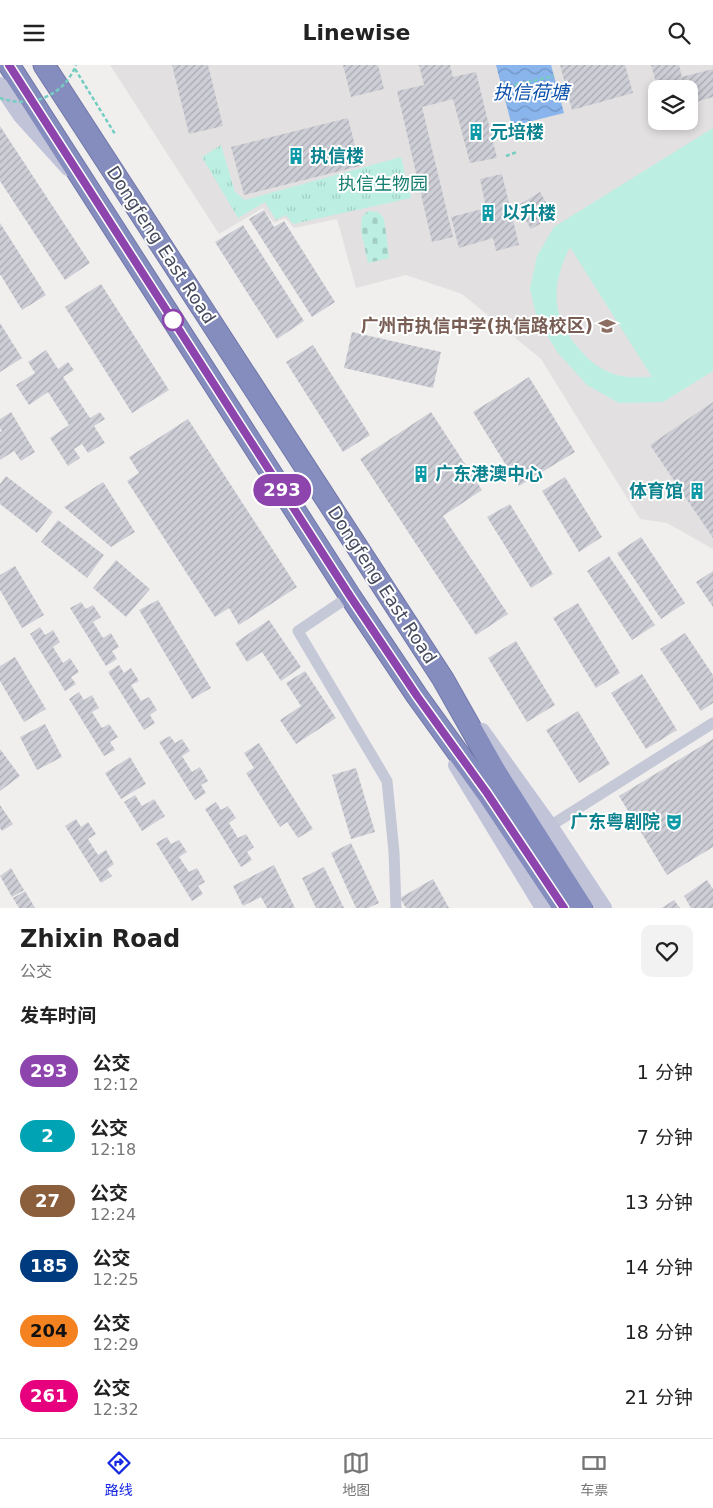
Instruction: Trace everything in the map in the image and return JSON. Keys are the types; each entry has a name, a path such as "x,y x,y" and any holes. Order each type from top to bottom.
{"highway":[{"name":"Dongfeng East Road","path":"9,65 350,596 417,696 473,772 564,908"},
{"name":"Dongfeng East Road","path":"44,65 443,679 509,794 582,908"}],"street":[{"path":"56,65 65,97"},
{"path":"0,85 21,117 36,135 90,190"},
{"path":"350,596 298,631 387,781 394,852 396,908"},
{"path":"443,679 550,826 604,908"},
{"path":"417,696 495,831 543,908"},
{"path":"550,826 713,723"}],"path":[{"path":"0,98 20,102 44,98 59,89 70,77 76,65"},
{"path":"75,69 115,134"},
{"path":"502,87 554,77"},
{"path":"506,156 517,153"}],"shaded area":[{"name":"广州市执信中学(执信路校区)","path":"110,65 713,65 713,549 667,523 640,519 541,359 462,294 406,275 356,288 337,219 294,228 285,218 274,223 263,208 219,234"}],"green space":[{"path":"713,128 713,371 663,402 619,403 587,385 558,353 537,319 530,289 537,256 554,227","holes":["570,247 652,377 625,377 615,375 599,367 586,356 564,328 559,315 557,289 559,275"]},
{"name":"执信生物园","path":"221,145 235,192 245,200 401,157 411,198 293,224 286,215 276,220 265,202 238,218 202,157"},
{"path":"368,211 378,212 383,217 389,258 368,263 361,230 362,217"}],"water":[{"name":"执信荷塘","path":"496,65 551,65 564,113 512,126"}],"building":[{"path":"172,65 208,65 223,126 189,134"},
{"path":"343,65 378,65 384,89 351,97"},
{"name":"元培楼","path":"419,65 450,65 453,77 476,72 497,158 470,163 453,99 422,107 453,237 432,242 397,91 424,85"},
{"path":"560,65 625,65 633,93 572,110"},
{"path":"651,65 679,65 682,77 713,69 713,97 698,101 698,80 655,80"},
{"name":"执信楼","path":"348,118 360,166 244,195 231,147"},
{"path":"0,126 90,263 65,280 0,181"},
{"name":"以升楼","path":"502,174 519,245 496,251 493,238 459,248 451,217 486,208 480,179"},
{"path":"540,192 554,216 531,229 517,206"},
{"path":"264,210 274,227 284,221 335,302 312,317 249,219"},
{"path":"0,223 46,295 22,310 0,274"},
{"path":"243,225 304,321 277,339 215,242"},
{"path":"101,284 169,390 132,413 65,307"},
{"path":"0,323 22,358 0,372"},
{"path":"352,332 441,352 433,388 344,368"},
{"path":"313,345 370,435 343,452 286,362"},
{"path":"46,350 58,369 68,362 74,370 63,377 90,418 100,412 105,419 94,426 105,443 88,453 82,444 74,449 80,458 68,466 50,438 69,425 48,392 29,405 16,385 35,373 28,362"},
{"path":"529,377 575,452 519,486 473,412"},
{"name":"体育馆","path":"713,402 713,538 650,445"},
{"path":"11,412 35,452 21,461 14,451 0,460 0,432 2,431 0,419"},
{"name":"广东港澳中心","path":"431,412 482,490 443,516 508,614 476,635 360,459"},
{"path":"188,419 297,587 239,625 229,608 215,617 127,481 139,473 129,457"},
{"path":"6,476 53,512 37,533 0,504 0,484"},
{"path":"565,477 602,537 579,552 542,491"},
{"path":"103,482 135,532 111,547 64,507"},
{"path":"510,504 553,574 531,588 487,517"},
{"path":"58,520 104,555 87,578 41,542"},
{"path":"641,537 685,603 661,619 617,553"},
{"path":"609,556 655,625 632,640 587,571"},
{"path":"116,560 150,589 126,617 93,588"},
{"path":"15,566 44,615 22,628 0,590 0,575"},
{"path":"713,571 713,607 696,582"},
{"path":"158,600 211,688 192,699 139,610"},
{"path":"81,602 86,609 93,605 101,617 93,622 103,638 111,633 119,647 112,651 117,659 106,666 70,608"},
{"path":"578,603 620,673 596,688 553,618"},
{"path":"269,620 301,667 281,681 262,652 247,662 235,643"},
{"path":"40,627 45,635 53,630 60,642 53,647 63,663 70,658 79,672 71,677 76,684 65,691 30,634"},
{"path":"685,633 713,675 713,703 701,711 660,649"},
{"path":"516,641 555,705 527,722 488,658"},
{"path":"15,657 46,709 24,722 0,681 0,666"},
{"path":"119,665 124,673 131,668 139,681 131,685 141,701 149,697 157,710 150,715 155,723 144,730 108,672"},
{"path":"305,671 336,718 296,744 280,720 301,706 286,683"},
{"path":"642,674 677,730 646,749 611,693"},
{"path":"79,692 84,700 92,695 99,708 92,712 102,728 109,724 118,737 110,742 115,750 104,756 69,699"},
{"path":"578,711 610,764 579,783 546,730"},
{"path":"45,724 62,757 37,770 20,737"},
{"path":"170,736 175,743 182,739 190,751 182,756 192,772 200,767 208,781 201,785 206,793 195,800 159,742"},
{"name":"广东粤剧院","path":"713,739 713,847 667,875 619,796"},
{"path":"259,743 313,829 298,838 287,822 280,827 246,773 254,768 244,753"},
{"path":"0,749 20,776 0,791"},
{"path":"130,757 146,784 121,799 105,773"},
{"path":"356,768 375,832 351,839 332,775"},
{"path":"135,795 142,806 154,799 165,816 142,831 124,802"},
{"path":"216,802 221,810 228,806 236,818 229,823 238,838 246,834 254,847 247,852 252,860 241,867 205,809"},
{"path":"0,805 13,824 2,831 0,828"},
{"path":"76,819 81,827 88,822 96,834 88,839 98,855 106,850 114,864 107,869 112,876 101,883 65,826"},
{"path":"167,837 171,844 179,840 187,852 179,857 189,872 197,868 205,882 198,886 203,894 192,901 156,843"},
{"path":"351,843 379,903 368,908 356,908 331,853"},
{"path":"274,865 295,908 267,908 261,897 243,906 233,886"},
{"path":"324,867 344,908 316,908 302,878"},
{"path":"11,868 24,890 12,897 0,876"},
{"path":"433,879 449,908 406,908 400,898"},
{"path":"707,880 713,889 713,908 691,908 684,896"},
{"path":"25,891 35,908 19,908 13,898"},
{"path":"674,900 680,908 662,908"}],"bus line":[{"name":"293","path":"9,65 350,596 417,696 464,758 564,908"}],"place":[{"name":"元培楼","path":"476,132"},
{"name":"执信楼","path":"296,156"},
{"name":"以升楼","path":"488,213"},
{"name":"广州市执信中学(执信路校区)","path":"607,326"},
{"name":"广东港澳中心","path":"421,474"},
{"name":"体育馆","path":"697,491"},
{"name":"广东粤剧院","path":"674,822"}]}
